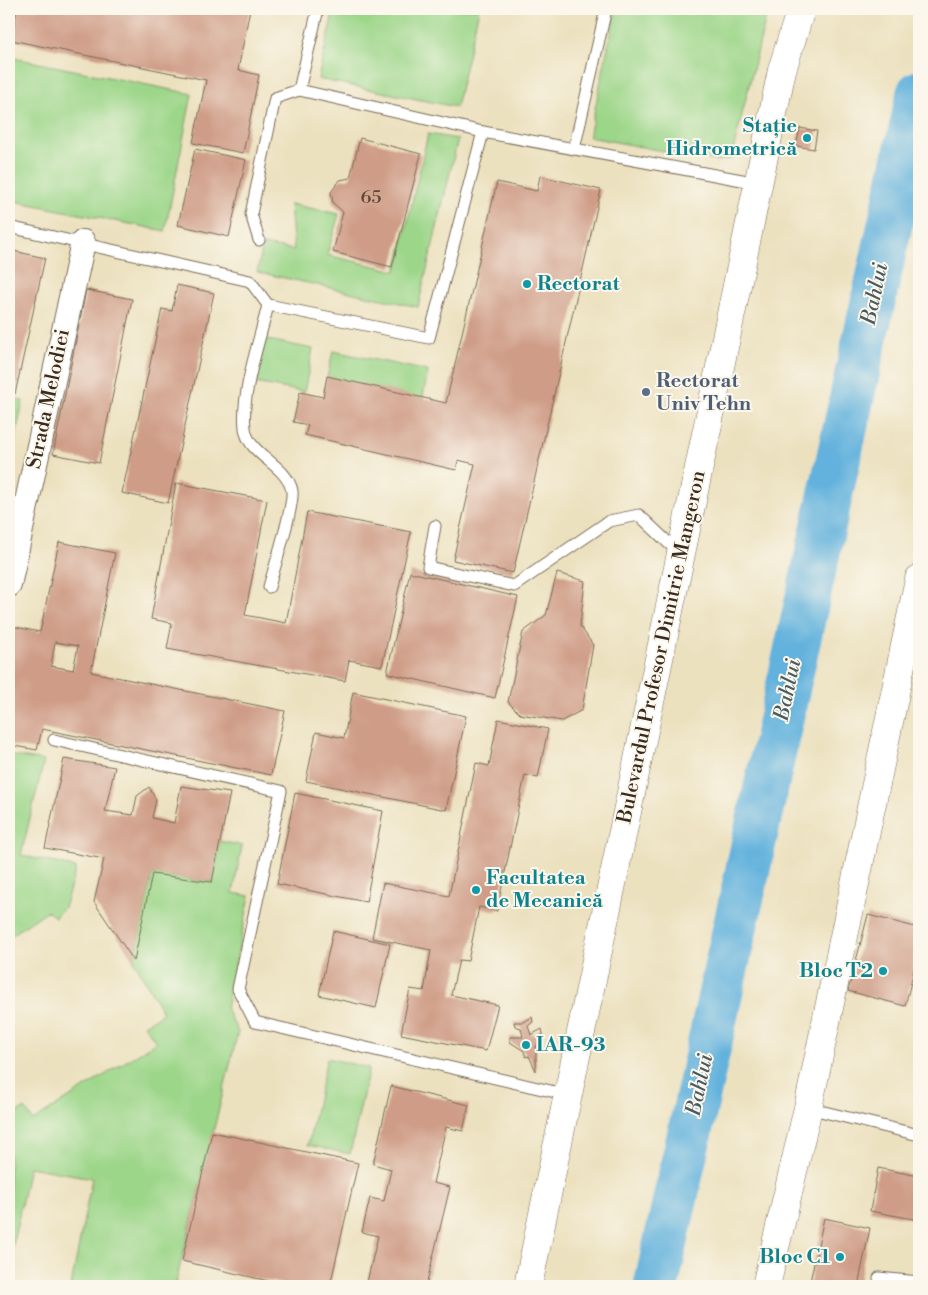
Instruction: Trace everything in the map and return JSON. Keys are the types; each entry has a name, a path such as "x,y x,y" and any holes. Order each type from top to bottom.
{"main road":[{"name":"Bulevardul Profesor Dimitrie Mangeron","path":"528,1286 782,70 801,9"},
{"path":"766,1286 808,1108 919,583"}],"street":[{"name":"Strada Melodiei","path":"9,584 83,242"}],"lane":[{"path":"299,90 318,9"},
{"path":"574,149 606,9"},
{"path":"259,240 251,214 275,98 299,90 483,132 704,175 758,183"},
{"path":"9,227 83,242 250,281 268,305 429,338 483,132"},
{"path":"268,305 244,403 245,430 253,446 286,478 292,490 290,505 269,587"},
{"path":"435,526 428,567 514,586 609,521 639,515 682,555"},
{"path":"54,740 281,791 238,989 255,1022 569,1095"},
{"path":"808,1108 919,1135"},
{"path":"878,1278 919,1282"}],"green space":[{"path":"334,9 479,9 456,107 318,79"},
{"path":"616,9 768,9 731,159 716,161 589,137"},
{"path":"9,57 192,94 165,231 9,200"},
{"path":"428,134 458,139 418,307 257,272 263,245 294,250 290,204 339,214 327,255 396,271"},
{"path":"264,339 313,349 304,392 255,383"},
{"path":"333,351 428,371 420,412 324,392"},
{"path":"9,398 23,401 9,470"},
{"path":"9,755 44,761 21,855 76,868 64,908 55,917 47,911 9,937"},
{"path":"220,841 242,846 233,893 250,896 226,1008 238,1032 175,1286 71,1286 92,1178 29,1167 9,1263 9,1118 25,1108 33,1121 156,1042 144,1025 163,1013 134,961 152,874 212,882"},
{"path":"327,1058 369,1068 350,1154 308,1145"}],"building":[{"path":"17,9 250,9 238,70 259,75 243,153 193,143 206,80 11,40"},
{"name":"Stație Hidrometrică","path":"800,128 817,131 814,149 796,146"},
{"path":"360,138 421,154 392,267 333,252 343,212 333,203 331,192 340,180 350,178"},
{"path":"195,149 246,160 229,237 178,225"},
{"name":"Rectorat","path":"540,176 601,190 513,573 453,560 475,464 458,460 456,470 305,435 308,425 293,422 300,392 323,397 327,376 446,403 497,182 537,191"},
{"path":"9,250 45,258 15,394 9,393"},
{"path":"177,285 214,293 168,503 122,493 162,309 172,311"},
{"path":"86,290 132,299 99,463 53,454"},
{"path":"176,483 267,500 245,615 286,623 307,512 411,532 382,666 349,660 345,681 167,649 172,623 151,619"},
{"path":"59,542 115,553 91,672 285,711 271,775 42,729 37,750 9,745 11,626 40,632","holes":["55,642 78,646 73,670 51,666"]},
{"path":"410,572 518,597 495,698 387,673"},
{"path":"557,573 585,581 580,626 593,645 582,710 562,721 520,714 508,702 523,632 546,615"},
{"path":"353,692 466,716 446,810 306,781 316,732 344,738"},
{"name":"Facultatea de Mecanică","path":"498,719 548,729 538,778 525,775 497,911 479,907 468,961 459,960 451,995 498,1005 486,1051 401,1034 410,989 424,991 431,950 372,938 383,883 449,896 476,763 489,766"},
{"path":"64,759 115,767 105,811 133,815 137,796 149,787 156,800 152,818 174,823 181,786 230,793 212,882 152,874 134,961 94,902 104,859 45,848"},
{"path":"295,793 383,811 366,902 277,884"},
{"name":"Bloc T2","path":"868,915 919,928 919,950 905,1006 848,991"},
{"path":"333,931 390,944 376,1008 319,995"},
{"name":"IAR-93","path":"532,1017 533,1022 528,1026 531,1035 542,1029 543,1034 536,1047 536,1071 529,1056 526,1057 524,1051 510,1042 510,1037 523,1037 521,1028 515,1026 514,1022 523,1022"},
{"path":"391,1086 469,1105 463,1131 446,1127 433,1183 450,1187 426,1286 366,1286 378,1236 362,1232 370,1198 384,1201 391,1169 373,1164"},
{"path":"212,1132 358,1163 330,1286 290,1286 182,1261"},
{"path":"878,1168 919,1176 919,1220 870,1211"},
{"name":"Bloc C1","path":"824,1218 870,1228 858,1286 809,1286"}],"waterway":[{"name":"Bahlui","path":"656,1286 919,93"}],"place":[{"name":"Stație Hidrometrică","path":"807,138"},
{"name":"Rectorat","path":"527,284"},
{"name":"Rectorat Univ Tehn","path":"646,392"},
{"name":"Facultatea de Mecanică","path":"476,890"},
{"name":"Bloc T2","path":"883,971"},
{"name":"IAR-93","path":"526,1045"},
{"name":"Bloc C1","path":"840,1257"}]}
